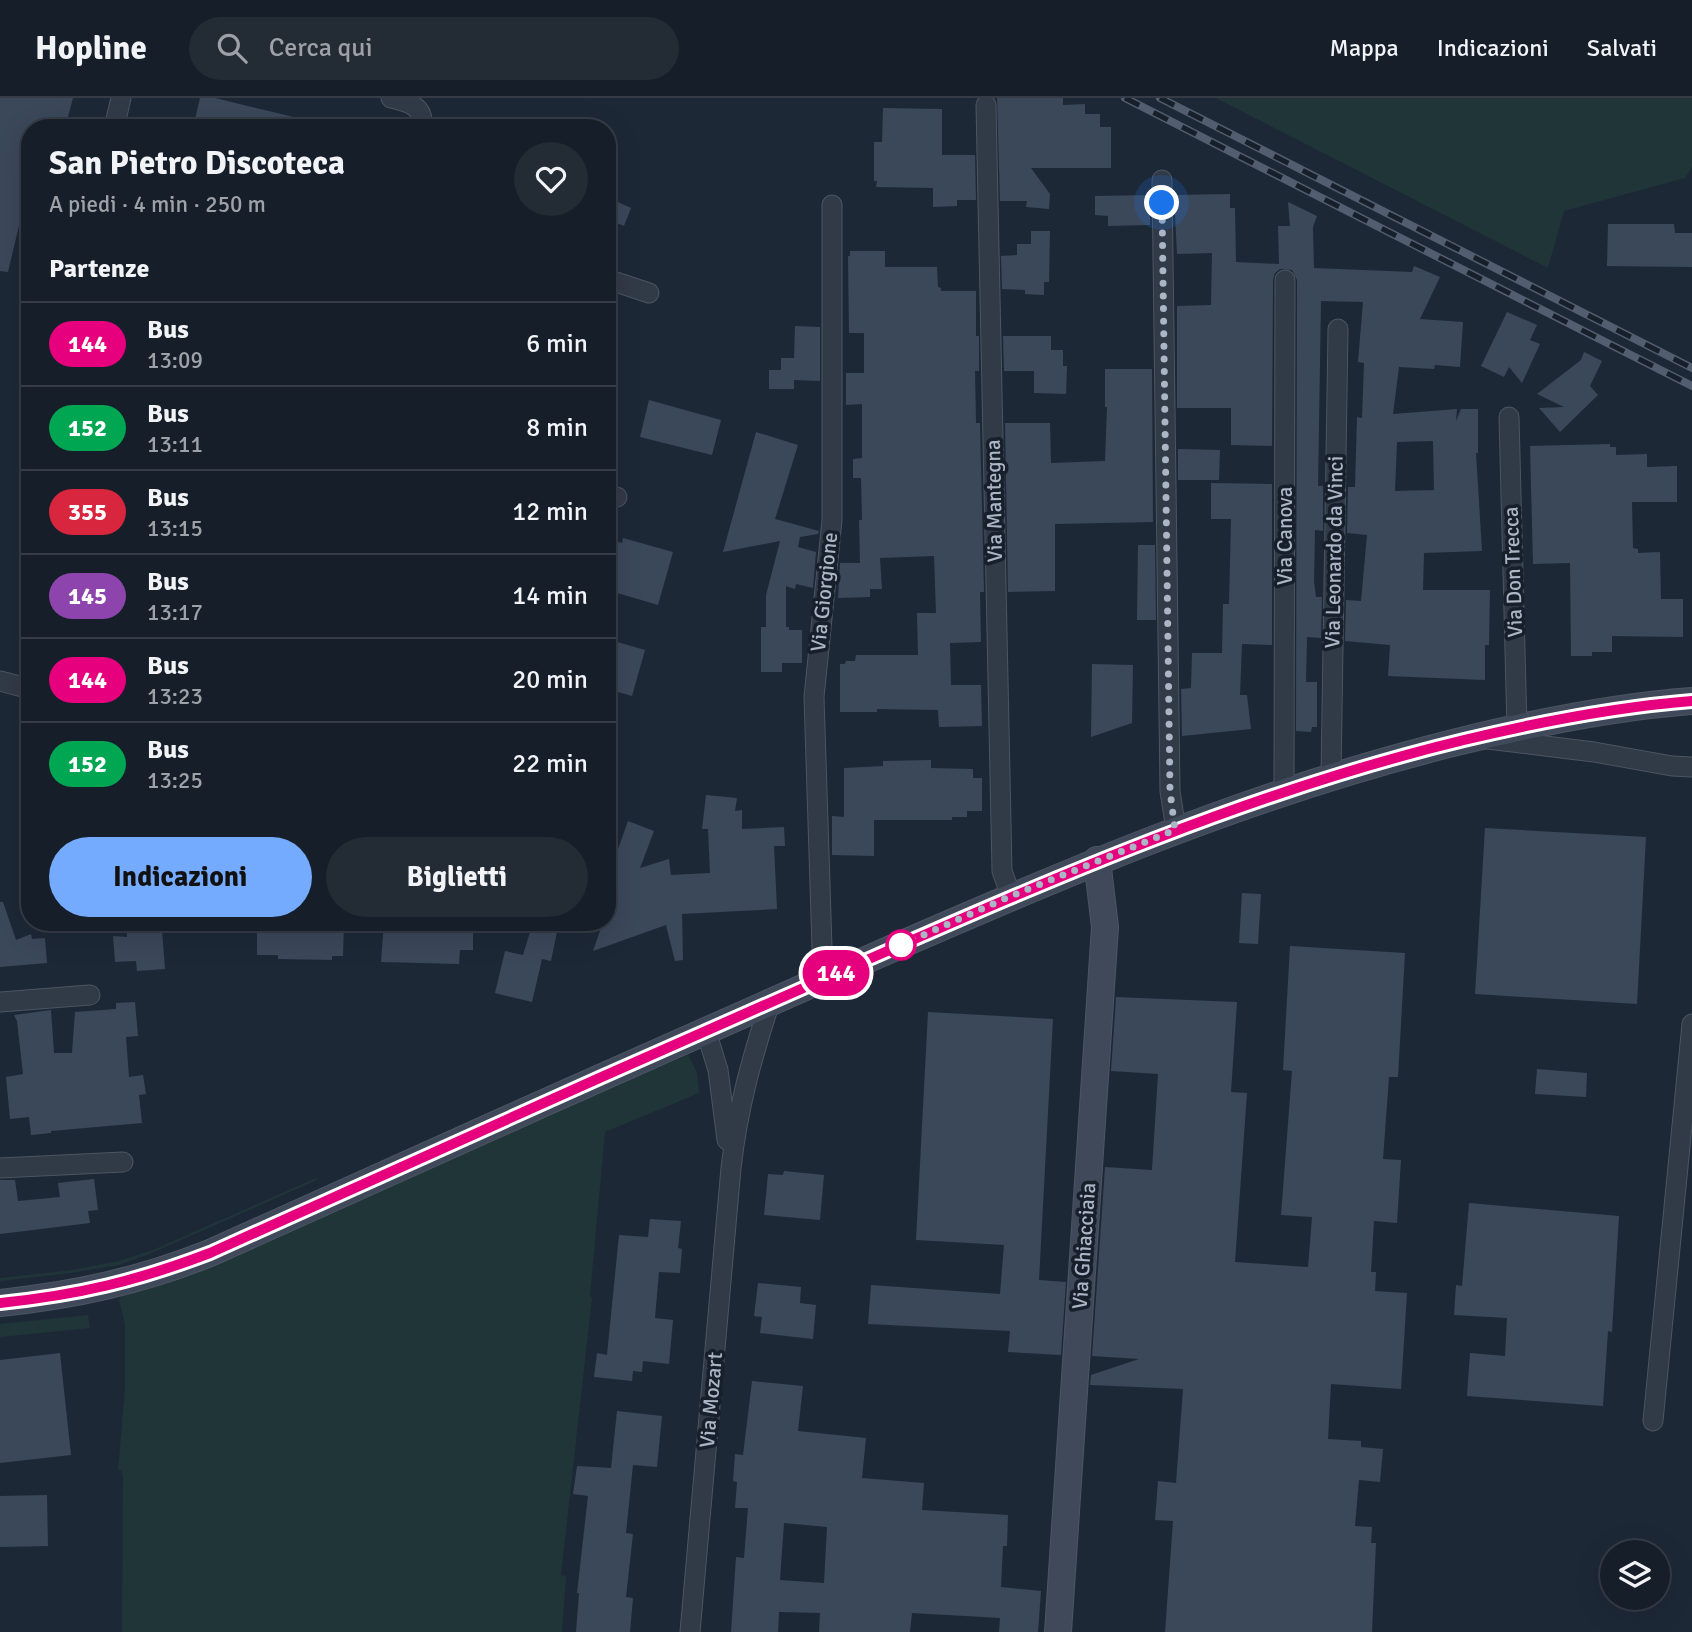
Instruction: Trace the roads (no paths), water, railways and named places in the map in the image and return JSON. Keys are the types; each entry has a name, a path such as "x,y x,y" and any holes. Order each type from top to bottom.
{"street":[{"path":"116,119 121,98"},
{"path":"391,98 418,108 422,119"},
{"name":"Via Mantegna","path":"986,105 1002,866 1011,896"},
{"path":"1162,180 1170,791 1175,830"},
{"name":"Via Giorgione","path":"823,979 814,697 832,520 832,205"},
{"name":"Via Canova","path":"1284,791 1285,280"},
{"path":"616,282 649,293"},
{"name":"Via Leonardo da Vinci","path":"1331,776 1338,329"},
{"name":"Via Don Trecca","path":"1509,417 1517,727"},
{"path":"0,681 21,686"},
{"path":"0,1303 95,1289 147,1277 176,1266 1011,896 1175,830 1284,791 1517,727 1601,711 1692,701"},
{"path":"1476,737 1692,767"},
{"name":"Via Ghiacciaia","path":"1058,1632 1105,927 1097,860"},
{"path":"0,1002 90,995"},
{"name":"Via Mozart","path":"690,1632 731,1168 743,1091 770,1002"},
{"path":"1653,1421 1692,1024"},
{"name":"Via Mozart","path":"706,1031 718,1070 731,1168"},
{"path":"0,1168 123,1162"}],"railway":[{"path":"1125,98 1692,386"},
{"path":"1160,98 1692,368"}]}
